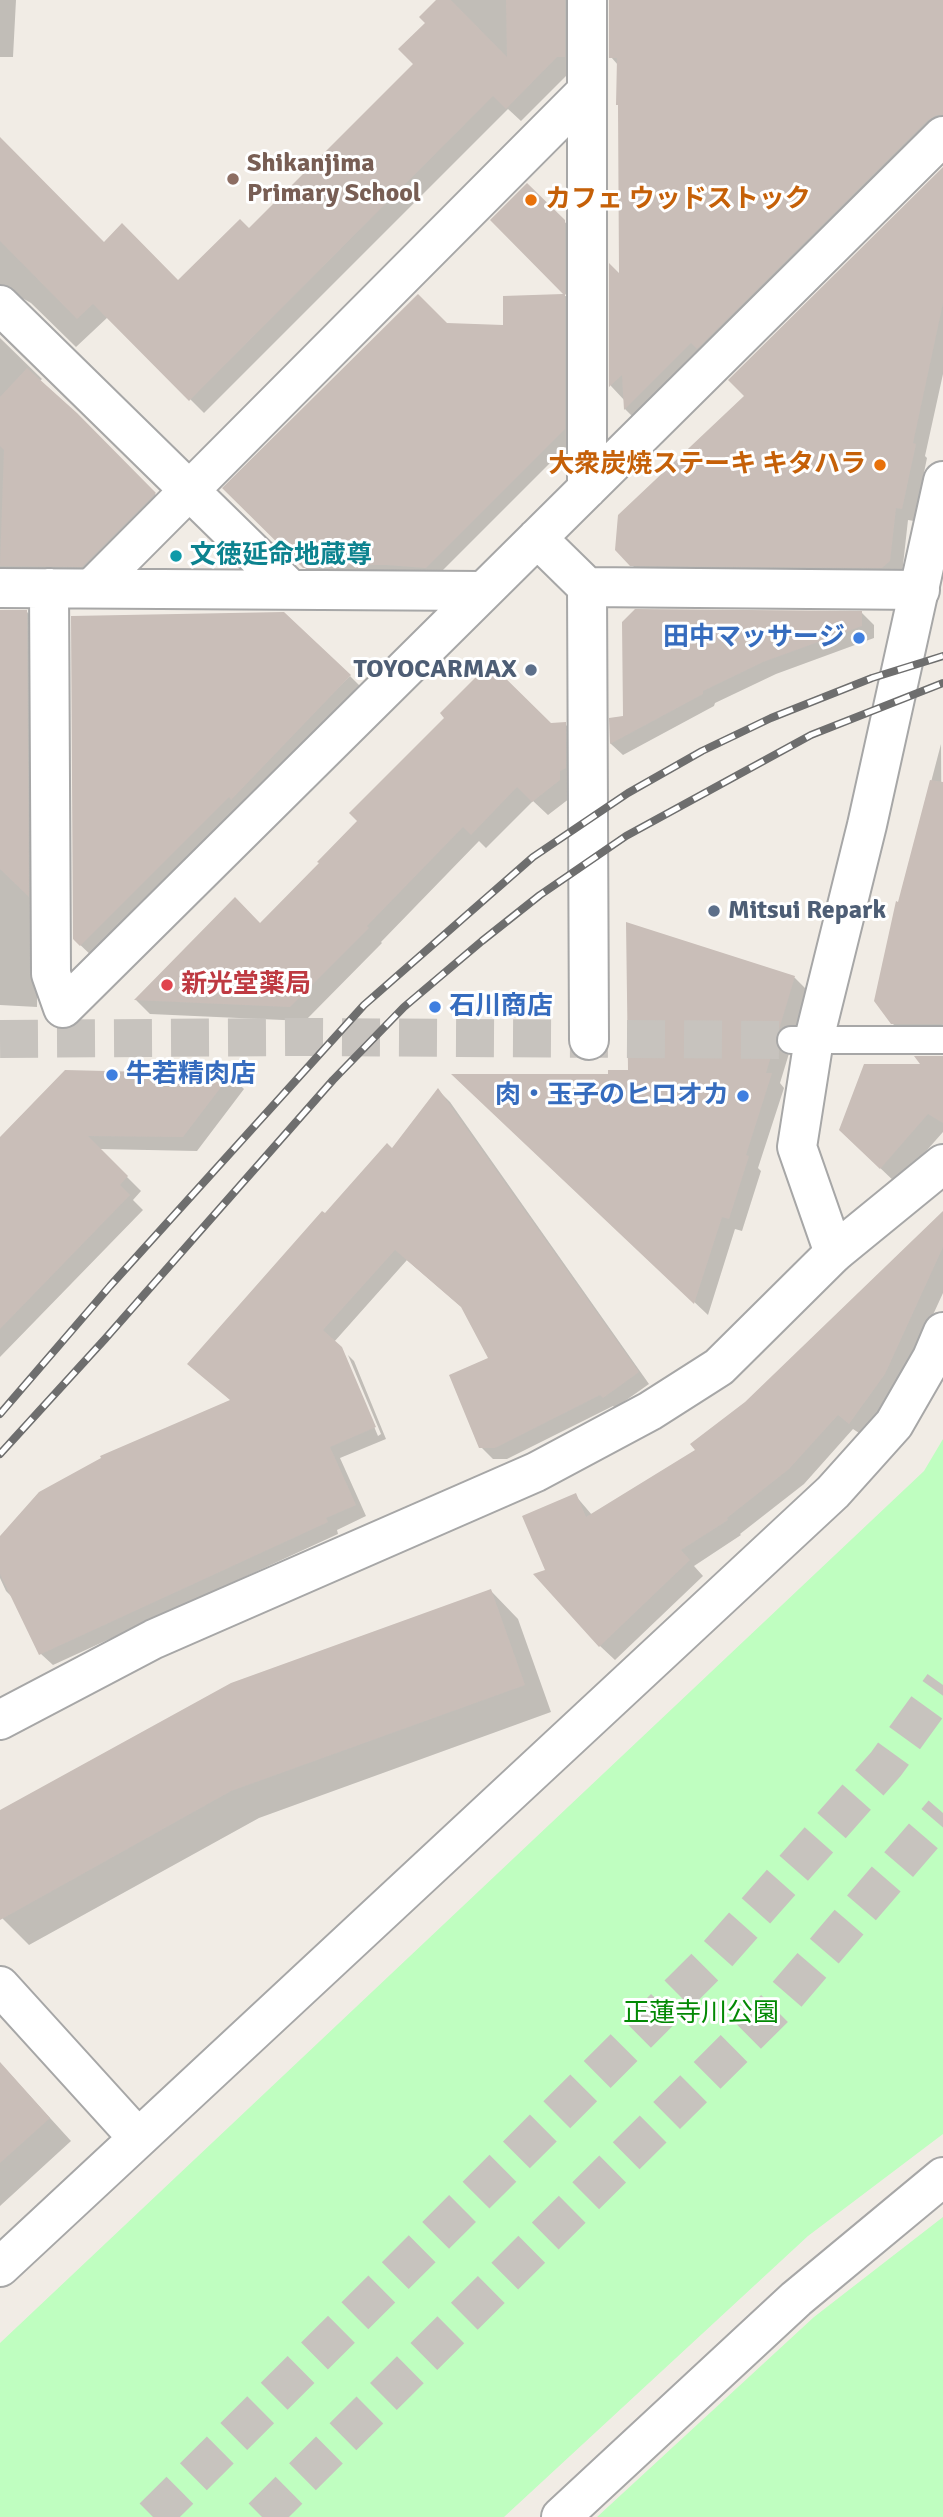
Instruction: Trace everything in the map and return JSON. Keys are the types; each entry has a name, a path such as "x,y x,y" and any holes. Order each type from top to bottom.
{"street":[{"path":"587,0 587,489"},
{"path":"92,588 586,92"},
{"path":"49,588 51,974 63,1009 943,136"},
{"path":"0,305 290,589"},
{"path":"834,1254 797,1147 803,1040 870,812 943,481"},
{"path":"537,538 587,587 920,590"},
{"path":"587,587 589,1040"},
{"path":"0,588 483,591"},
{"path":"0,1720 154,1639 536,1472 650,1411 719,1367 834,1254 943,1164"},
{"path":"0,2267 833,1492 894,1424 932,1358 943,1332"},
{"path":"0,1986 138,2138"},
{"path":"561,2517 796,2299 943,2177"}],"lane":[{"path":"803,1040 943,1040"}],"green space":[{"name":"正蓮寺川公園","path":"943,1439 943,2134 808,2236 504,2517 0,2517 0,2343 924,1471"},
{"path":"943,2217 943,2517 597,2517 814,2317"}],"building":[{"path":"436,0 451,0 507,57 506,0 565,0 565,57 557,57 506,109 493,96 189,401 93,304 77,319 0,241 0,137 104,242 122,223 178,280 240,219 249,228 413,64 398,49 425,23 419,17"},
{"path":"609,0 943,0 943,115 928,120 697,349 691,343 624,410 622,375 609,387 609,263 619,273 617,58 609,58"},
{"path":"943,167 943,303 902,509 896,508 890,561 882,568 630,566 615,550 618,515 744,396 728,380"},
{"path":"527,183 565,220 565,429 426,568 317,565 303,568 222,488 418,294 447,323 503,325 503,296 563,294 490,220"},
{"path":"27,368 77,413 156,493 82,567 0,566 4,450 0,446 0,397"},
{"path":"635,609 862,611 862,626 763,662 703,691 703,694 610,744 609,718 623,716 622,622"},
{"path":"0,610 27,610 29,897 0,869"},
{"path":"284,612 351,675 231,800 229,797 80,946 73,939 71,616"},
{"path":"490,663 551,723 566,722 566,768 560,771 560,780 532,802 517,787 471,835 463,827 367,926 369,928 290,1007 134,1000 235,897 260,923 357,821 349,813 444,718 440,713"},
{"path":"930,780 943,782 943,1024 891,1024 874,1001 896,901 898,902"},
{"path":"626,922 795,976 766,1073 772,1073 746,1155 749,1156 729,1219 722,1217 694,1304 451,1074 608,1074 608,1070 628,1070"},
{"path":"914,1056 943,1056 943,1123 928,1114 880,1169 839,1130 864,1064 920,1064"},
{"path":"65,1070 231,1074 183,1137 88,1136 128,1176 120,1185 130,1195 0,1329 0,1137"},
{"path":"438,1088 639,1372 603,1398 600,1395 495,1448 479,1448 449,1375 488,1358 461,1307 395,1250 323,1330 342,1347 376,1427 330,1447 356,1505 326,1518 328,1522 39,1655 0,1574 0,1536 39,1492 101,1458 100,1456 230,1400 187,1364 322,1211 325,1213 387,1143 392,1148"},
{"path":"943,1211 943,1247 885,1374 849,1424 838,1415 789,1469 727,1518 728,1520 681,1550 690,1560 599,1647 533,1574 545,1570 522,1516 576,1493 586,1517 695,1450 690,1444 745,1402"},
{"path":"491,1589 525,1685 231,1791 0,1920 0,1810 231,1683"},
{"path":"0,2062 50,2118 0,2163"}],"tunnel":[{"path":"0,1039 303,1037 791,1040"},
{"path":"153,2517 716,1956 886,1764 943,1685"},
{"path":"262,2517 777,2006 943,1813"}],"railway":[{"path":"0,1414 110,1286 364,1005 533,857 628,793 702,751 771,718 872,678 943,656"},
{"path":"0,1454 333,1080 404,1007 482,941 540,895 626,836 811,735 943,683"}],"place":[{"name":"Shikanjima Primary School","path":"233,179"},
{"name":"カフェ ウッドストック","path":"531,200"},
{"name":"大衆炭焼ステーキ キタハラ","path":"880,465"},
{"name":"文徳延命地蔵尊","path":"176,556"},
{"name":"田中マッサージ","path":"859,638"},
{"name":"TOYOCARMAX","path":"531,670"},
{"name":"Mitsui Repark","path":"714,911"},
{"name":"新光堂薬局","path":"167,985"},
{"name":"石川商店","path":"435,1007"},
{"name":"牛若精肉店","path":"112,1075"},
{"name":"肉・玉子のヒロオカ","path":"743,1096"}]}
